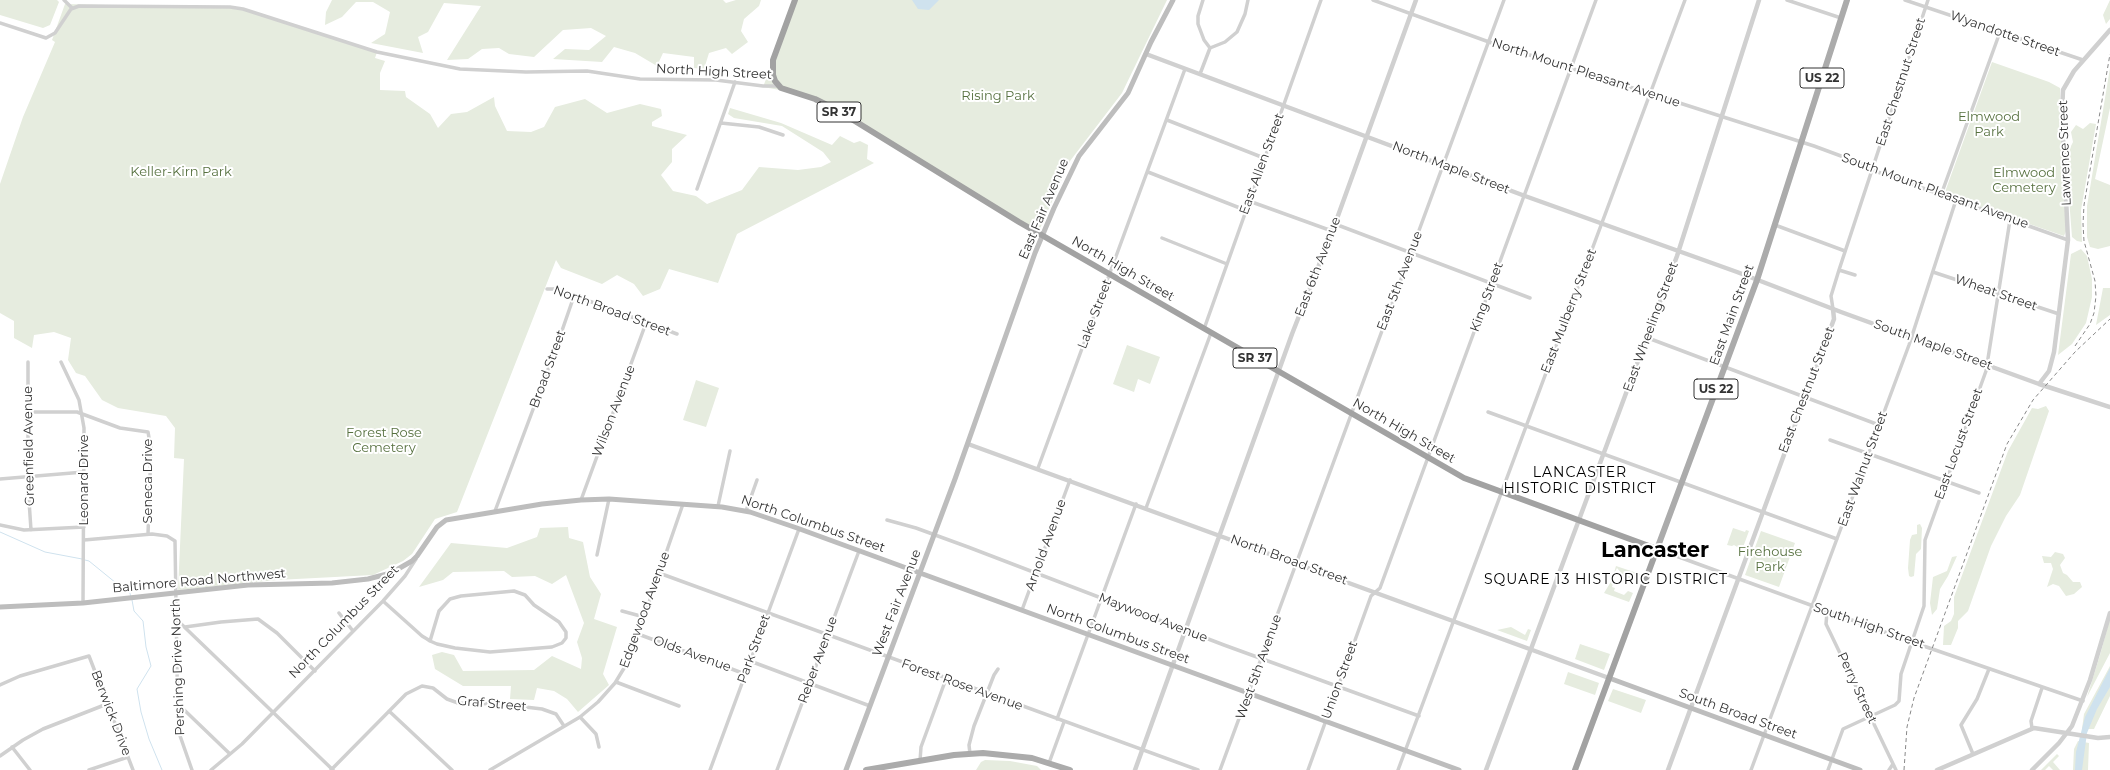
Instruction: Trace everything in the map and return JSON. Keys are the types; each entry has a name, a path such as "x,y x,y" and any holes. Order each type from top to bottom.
{"highway":[{"path":"779,86 773,75 773,60 795,0"},
{"name":"North High Street","path":"779,86 786,90 815,99 837,110 1042,235 1464,478 1657,549"},
{"name":"East Main Street","path":"1609,678 1657,549"},
{"name":"US 22","path":"1575,770 1609,678"}],"main road":[{"name":"East Fair Avenue","path":"968,444 1042,235 1074,164 1086,146 1128,93 1173,0"},
{"name":"East Main Street","path":"1657,549 1757,280 1847,0"},
{"name":"West Fair Avenue","path":"846,770 968,444"},
{"name":"North Columbus Street","path":"418,556 437,527 446,520 495,511 581,500 610,499 718,506 746,511 800,529 1459,770"},
{"name":"Baltimore Road Northwest","path":"0,607 83,603 248,585 332,584 368,579 391,573 407,565 418,556"},
{"name":"South Broad Street","path":"1609,678 1860,770"},
{"path":"866,770 970,754 1008,754 1049,763 1070,770"}],"street":[{"path":"0,23 46,38 55,33 72,8 64,0"},
{"path":"1203,0 1198,16 1198,24 1204,40 1210,48"},
{"path":"1200,74 1210,48 1225,42 1237,32 1245,15 1248,0"},
{"name":"East Allen Street","path":"1204,329 1321,0"},
{"name":"North Mount Pleasant Avenue","path":"1373,0 1489,42 1802,142"},
{"name":"East 6th Avenue","path":"1135,770 1416,0"},
{"name":"East 5th Avenue","path":"1296,563 1504,0"},
{"name":"King Street","path":"1375,592 1380,588 1596,0"},
{"name":"East Mulberry Street","path":"1398,770 1651,95 1685,0"},
{"name":"East Wheeling Street","path":"1486,770 1578,520 1648,338 1679,251 1759,0"},
{"path":"1787,0 1842,18"},
{"name":"Wyandotte Street","path":"1905,0 2083,60"},
{"name":"East Chestnut Street","path":"1668,770 1737,579 1834,319 1832,296 1839,270 1928,0"},
{"name":"North High Street","path":"72,8 98,5 230,7 243,9 377,52 438,66 507,72 566,70 587,71 640,79 735,82 763,86 779,86"},
{"name":"Lawrence Street","path":"2039,384 2049,371 2052,359 2068,240 2062,102 2064,87 2083,60 2110,30"},
{"path":"1941,195 2000,32"},
{"name":"North Maple Street","path":"1146,54 1444,164 1525,196 1757,280"},
{"name":"Lake Street","path":"1038,468 1186,69"},
{"path":"697,189 735,82"},
{"path":"1167,120 1264,158"},
{"path":"721,123 759,127 782,135"},
{"name":"South Mount Pleasant Avenue","path":"1802,142 1872,168 1875,171 2068,240"},
{"path":"1148,172 1246,210"},
{"name":"East Walnut Street","path":"1751,770 1911,338 1956,200"},
{"path":"1249,201 1332,231"},
{"name":"East Locust Street","path":"1870,717 1895,705 1899,701 1901,674 1924,606 1925,540 1987,365 2010,220"},
{"path":"1335,224 1530,298"},
{"path":"1775,225 1846,251"},
{"path":"1162,238 1227,264"},
{"path":"1839,270 1855,275"},
{"name":"Wheat Street","path":"1933,272 1998,295 2059,314"},
{"name":"South Maple Street","path":"1757,280 1911,338 2039,384 2110,407"},
{"name":"North Broad Street","path":"547,289 557,289 677,334"},
{"name":"Broad Street","path":"495,511 574,296"},
{"name":"Wilson Avenue","path":"581,500 646,323"},
{"path":"1146,508 1211,333"},
{"path":"1648,338 1724,368 1879,425"},
{"name":"Greenfield Avenue","path":"28,362 28,476 31,530"},
{"name":"Leonard Drive","path":"61,362 75,388 82,413 84,472 83,603"},
{"name":"Seneca Drive","path":"28,412 82,413 120,428 148,432 151,449 148,534"},
{"path":"1488,412 1837,539"},
{"path":"1830,440 1979,493"},
{"name":"North Broad Street","path":"968,444 1038,468 1453,622 1609,678"},
{"path":"718,506 730,451"},
{"path":"0,479 84,472"},
{"path":"746,511 757,480"},
{"name":"Arnold Avenue","path":"1022,610 1070,480"},
{"path":"597,555 610,499"},
{"name":"Edgewood Avenue","path":"490,770 580,717 602,699 616,682 626,665 638,634 683,504"},
{"path":"1057,719 1136,504"},
{"name":"Maywood Avenue","path":"886,520 934,535 1261,659 1419,716"},
{"path":"0,525 12,530 84,527"},
{"name":"Park Street","path":"710,770 800,529"},
{"path":"84,540 148,534"},
{"name":"Pershing Drive North","path":"148,534 162,535 173,538 175,546 178,730 192,770"},
{"name":"South High Street","path":"1657,549 1827,612 2083,701"},
{"name":"Reber Avenue","path":"777,770 859,551"},
{"name":"North Columbus Street","path":"211,770 230,754 354,631 405,576 418,556"},
{"name":"West 5th Avenue","path":"1220,770 1296,563"},
{"name":"Forest Rose Avenue","path":"659,572 888,658 1198,770"},
{"path":"383,601 417,632 430,641 466,650 502,651 558,646 566,638 566,632 560,622 534,605 525,595 514,591 461,596 450,599 439,611 430,641"},
{"name":"Union Street","path":"1308,770 1371,596 1375,592"},
{"path":"622,610 644,617"},
{"name":"Perry Street","path":"1827,612 1826,624 1896,770"},
{"path":"339,613 354,631"},
{"path":"2032,770 2072,726 2083,701 2110,613"},
{"path":"175,618 332,770"},
{"path":"185,627 258,619 277,633 314,671"},
{"name":"Olds Avenue","path":"638,634 745,674"},
{"name":"Berwick Drive","path":"0,685 20,676 89,656 133,770"},
{"path":"750,661 870,706"},
{"path":"970,754 969,745 972,731 986,694 998,669"},
{"path":"1973,754 1961,726 1977,699 1989,669"},
{"path":"920,761 920,747 946,678"},
{"path":"616,682 679,706"},
{"name":"Graf Street","path":"332,770 410,690 416,687 428,686 458,704 494,704 542,709 556,714 564,726"},
{"path":"2032,728 2031,721 2042,688"},
{"path":"0,756 12,747 43,729 108,704"},
{"path":"178,704 230,754"},
{"path":"389,712 452,770"},
{"path":"580,717 596,734 599,747"},
{"path":"1828,770 1843,729 1870,717"},
{"path":"1049,763 1064,722"},
{"path":"1937,770 2032,728 2038,727 2098,738 2110,737"},
{"path":"12,747 30,770"},
{"path":"89,770 128,757"},
{"path":"1889,770 1893,764"}],"green space":[{"path":"0,0 57,0 59,2 50,25 43,28 0,15"},
{"path":"332,0 723,0 726,3 736,0 761,0 759,6 744,19 741,31 748,42 732,54 726,48 709,53 704,69 694,68 694,57 663,53 657,66 635,53 614,47 602,62 553,59 565,49 589,50 606,36 591,28 563,30 534,57 509,54 499,48 482,49 468,59 447,60 481,6 444,3 428,32 418,37 423,53 371,43 385,34 390,12 373,2 356,2 342,17 325,25 326,12"},
{"name":"Rising Park","path":"796,0 1167,0 1122,93 1070,161 1038,233 837,110 791,92 763,87"},
{"path":"2110,0 2110,19 2106,24 2103,15"},
{"path":"65,4 236,8 377,52 375,58 385,61 380,73 380,90 405,91 406,97 430,114 438,128 451,114 467,112 494,97 495,106 507,131 531,132 544,127 555,107 585,99 607,113 640,104 661,109 662,116 652,122 652,126 687,135 672,149 672,162 661,175 673,191 696,196 707,204 742,190 759,167 798,170 821,167 831,162 823,152 782,126 734,118 728,114 730,108 781,123 832,145 840,136 854,143 860,141 868,145 867,159 874,163 737,234 718,283 669,269 660,289 643,296 634,284 617,275 602,284 561,268 556,260 457,512 435,519 412,554 403,561 373,575 277,580 178,590 184,459 174,458 175,428 166,416 118,408 102,400 85,376 76,373 68,360 71,338 54,332 34,335 32,348 14,338 14,321 0,313 0,184 23,117 55,42 52,40"},
{"name":"Elmwood Cemetery","path":"1992,62 2049,82 2060,88 2060,118 2066,231 2064,236 1989,210 1946,194 1945,192"},
{"path":"2110,68 2110,108 2095,179 2110,185 2110,246 2098,249 2090,247 2087,237 2087,206"},
{"path":"2090,123 2096,124 2081,210 2082,242 2077,241 2072,237 2067,172 2068,152 2073,142 2071,132 2076,125 2083,129"},
{"path":"2081,249 2087,256 2092,279 2092,297 2086,323 2072,344 2058,355 2071,254"},
{"path":"2103,288 2110,288 2110,315 2096,325"},
{"path":"1127,345 1160,357 1150,384 1138,379 1134,392 1113,384"},
{"path":"696,380 719,388 706,427 683,420"},
{"path":"2046,406 2049,411 2020,495 2006,516 1991,546 1968,611 1958,621 1958,628 1951,645 1943,645 1944,626 1951,621 1954,614 1954,597 2008,451 2032,408 2038,409"},
{"path":"1920,524 1922,528 1921,549 1916,554 1914,576 1911,577 1909,576 1908,568 1910,540 1912,535 1917,534 1917,525"},
{"path":"568,527 569,538 583,542 590,577 601,594 594,619 617,627 603,674 609,685 578,712 567,699 554,691 537,688 534,700 510,699 511,686 463,686 435,669 432,655 442,652 454,655 463,671 534,670 552,656 581,669 582,658 577,642 584,623 566,575 552,584 535,576 512,577 504,571 453,572 443,580 419,587 451,543 507,548 537,537 540,528"},
{"path":"1733,528 1745,532 1746,530 1749,531 1742,550 1734,545 1727,545"},
{"name":"Firehouse Park","path":"1761,531 1795,543 1779,587 1745,575"},
{"path":"2055,552 2063,554 2065,558 2060,565 2063,573 2073,582 2080,582 2082,587 2074,594 2066,596 2059,586 2053,584 2047,587 2053,569 2051,563 2044,563 2042,556 2051,557"},
{"path":"1957,556 1940,589 1937,609 1932,615 1930,603 1933,577 1947,571 1952,557"},
{"path":"1616,566 1640,574 1638,578 1632,580 1623,577 1617,568 1613,576"},
{"path":"1612,580 1614,581 1612,587 1615,588 1614,591 1624,595 1628,591 1633,593 1629,602 1604,593"},
{"path":"2110,619 2110,653 2087,697 2100,655"},
{"path":"1511,627 1525,635 1528,629 1531,630 1527,641 1497,630"},
{"path":"1580,644 1610,654 1604,670 1575,659"},
{"path":"2110,666 2110,696 2094,729 2082,729 2084,714"},
{"path":"1568,672 1599,683 1595,695 1564,684"},
{"path":"1613,689 1646,700 1641,713 1608,701"},
{"path":"2078,741 2089,743 2088,770 2073,770 2074,749"},
{"path":"2057,754 2059,756 2053,762 2060,770 2053,770 2049,766 2045,770 2041,770"},
{"path":"985,760 1010,761 1037,766 1041,770 976,770 981,762"}],"water":[{"path":"912,0 939,0 929,10 918,9"},
{"path":"2110,668 2110,687 2097,709 2087,733 2082,770 2075,770 2076,752 2085,717"}],"waterway":[{"path":"0,532 45,552 82,559"},
{"path":"85,560 89,561 116,583 129,590 131,597"},
{"path":"132,600 134,611 143,621 146,647 151,666 137,689 141,712 149,739 162,770"}],"railway":[{"path":"2075,346 2090,324 2094,313 2096,296 2095,281 2084,241 2084,205 2110,54"},
{"path":"1904,770 1907,727 1914,698 2007,444 2033,400 2075,352 2110,319"}],"district":[{"name":"LANCASTER HISTORIC DISTRICT","path":"1580,482"},
{"name":"Lancaster","path":"1655,551"},
{"name":"SQUARE 13 HISTORIC DISTRICT","path":"1606,580"}],"park label":[{"name":"Elmwood Park","path":"1989,124"},
{"name":"Keller-Kirn Park","path":"181,172"},
{"name":"Forest Rose Cemetery","path":"384,440"}]}
